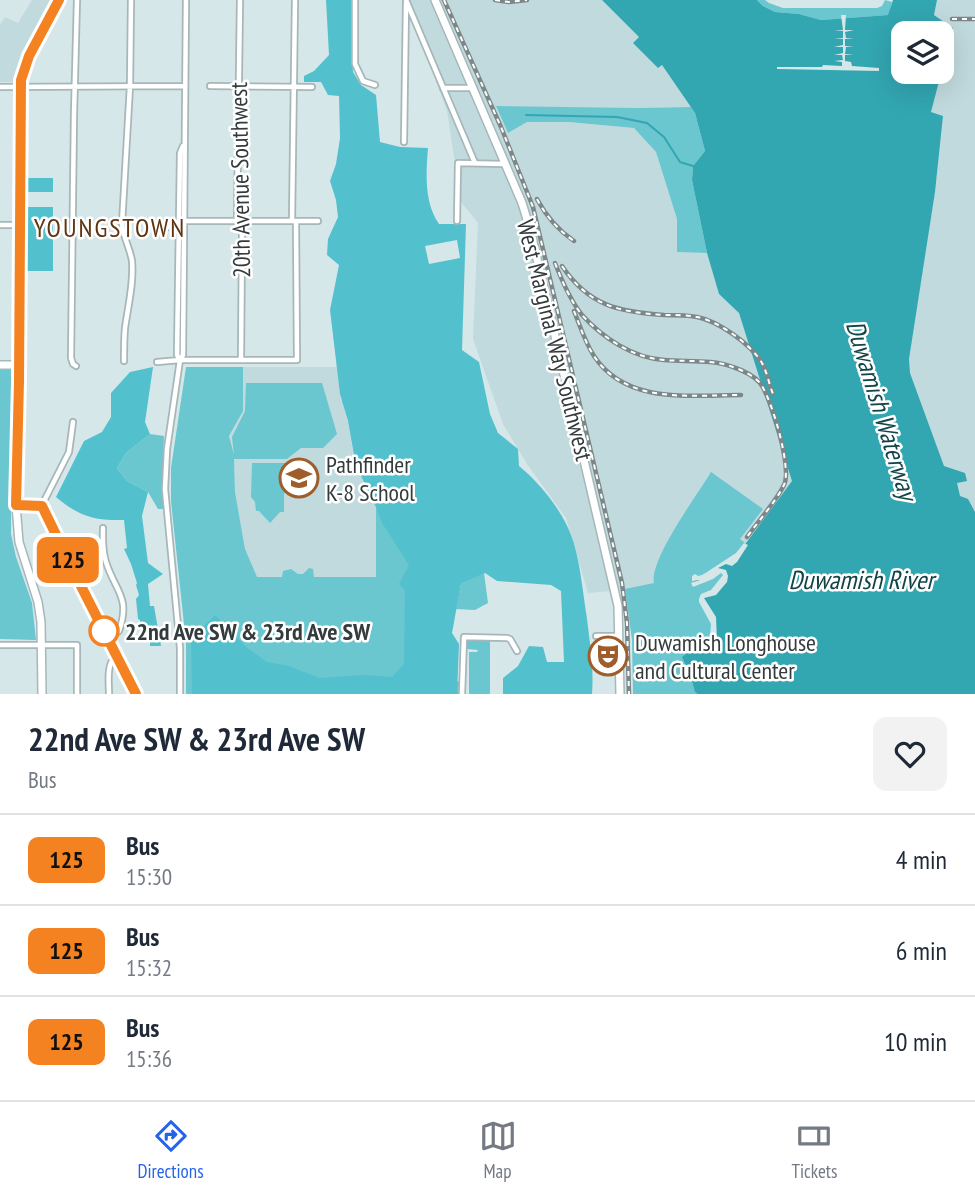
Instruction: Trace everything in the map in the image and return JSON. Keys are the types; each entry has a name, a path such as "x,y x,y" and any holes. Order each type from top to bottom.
{"main road":[{"path":"42,694 42,645 38,602 19,542 16,505 21,86 22,73 29,56 59,0"},
{"name":"West Marginal Way Southwest","path":"435,0 522,203 530,229 618,606 620,694"},
{"path":"0,365 19,365"},
{"path":"16,505 42,506 136,694"}],"street":[{"path":"76,366 71,358 77,0"},
{"path":"124,361 132,265 122,224 130,86 131,0"},
{"path":"180,694 180,648 164,489 167,449 180,360 183,355 186,0"},
{"name":"20th Avenue Southwest","path":"240,0 237,218 242,235 241,360"},
{"path":"158,362 297,360 294,221 295,0"},
{"path":"355,0 355,64 363,81 375,85"},
{"path":"406,0 475,163"},
{"path":"404,142 406,0"},
{"path":"0,87 185,86"},
{"path":"209,86 312,87"},
{"path":"443,88 474,88"},
{"path":"180,360 177,355 180,153 184,146"},
{"path":"457,221 458,163 505,164"},
{"path":"185,221 318,221"},
{"path":"0,225 19,225"},
{"path":"159,227 179,227"},
{"path":"42,506 69,452 73,422"},
{"path":"103,528 106,564 124,607 119,631 108,639"},
{"path":"596,636 619,636"},
{"path":"462,694 464,637 510,639 517,650"},
{"path":"0,645 77,645 77,694"},
{"path":"109,694 110,664 116,656"}],"shaded area":[{"path":"32,0 51,0 24,49 13,82 0,82 0,25 5,17 18,23"},
{"path":"326,0 352,0 353,72 361,85 376,95 380,142 400,147 428,148 427,188 434,215 439,224 466,224 462,350 479,362 490,414 498,433 518,449 519,466 552,501 570,533 578,562 587,619 592,694 503,694 503,678 518,666 529,646 543,647 547,662 564,662 561,591 551,585 497,581 485,573 461,584 452,633 459,644 457,694 192,694 191,639 215,615 246,647 267,662 289,666 319,678 365,675 392,677 404,664 405,590 399,584 409,565 382,523 356,465 340,394 330,310 339,265 327,255 328,239 338,217 330,181 340,138 339,96 328,95 321,82 304,82 304,76 314,71 329,55","holes":["457,240 460,258 429,264 425,246"]},
{"path":"403,0 602,0 639,37 634,43 662,65 691,107 496,107 508,133 527,122 569,122 634,128 656,152 677,219 677,252 707,253 719,294 739,313 749,342 809,470 750,547 740,540 654,583 625,590 631,694 626,694 622,590 588,593 566,518 527,464 503,424 473,339 478,223 461,202 447,111 416,27"},
{"path":"757,0 765,0 783,8 877,8 882,6 885,0 892,2 889,15 821,20 799,14 775,12"},
{"path":"937,0 975,0 975,512 961,499 957,483 944,466 910,373 912,332 935,192 943,116 931,112 938,84 954,84 954,21 943,21 934,15"},
{"path":"496,106 691,107 705,151 693,166 692,180 707,253 677,252 677,219 656,152 634,128 569,122 527,122 508,133"},
{"path":"27,178 53,178 53,192 27,192"},
{"path":"27,207 53,207 53,271 26,271"},
{"path":"153,367 145,422 150,434 126,453 117,468 127,481 148,492 142,516 148,563 163,574 148,584 150,606 154,606 161,646 150,646 150,629 140,629 137,583 124,549 127,548 124,520 104,520 87,516 56,497 84,441 102,432 111,417 111,393 130,372"},
{"path":"186,367 243,367 243,411 229,436 234,455 232,437 245,411 246,383 322,383 337,434 323,448 301,448 287,459 234,459 235,492 245,549 257,577 282,577 283,571 291,569 303,574 309,568 313,569 314,577 376,577 376,507 356,465 342,401 411,411 411,683 464,681 464,694 186,694 186,643 171,501 171,468"},
{"name":"Pathfinder K-8 School","path":"243,367 337,367 340,394 356,465 376,507 376,577 256,577 245,549 229,436 243,410"},
{"path":"0,369 11,369 11,534 32,603 36,640 0,639"},
{"path":"150,434 164,436 164,509 158,509 148,492 127,481 117,468 126,453"},
{"path":"252,463 287,463 284,512 280,512 270,523 256,511 251,497"},
{"path":"711,472 763,509 740,539 746,544 720,571 724,573 710,616 724,694 633,694 632,640 625,589 654,583 654,573 666,544"},
{"path":"484,573 488,603 475,610 456,609 461,584"},
{"path":"490,639 490,694 469,694 469,652 478,650 467,649 467,640"}],"water":[{"path":"602,0 757,0 775,12 799,14 821,20 888,15 893,0 937,0 934,15 943,21 891,21 891,84 938,84 931,112 943,116 935,192 909,359 910,373 944,466 965,473 967,481 957,483 960,496 968,499 975,512 975,694 695,692 682,657 704,647 711,640 711,622 700,598 711,592 724,577 722,572 694,584 696,578 735,558 792,481 739,313 719,294 707,253 692,180 693,166 705,151 695,113 662,65 658,68 633,43 639,37"}],"pier":[{"path":"841,15 846,15 845,30 854,30 845,32 846,38 854,39 845,39 845,46 854,46 846,47 845,54 854,55 845,55 845,61 851,62 852,66 879,68 879,71 777,69 842,66 842,62 834,61 843,60 842,55 834,55 843,53 843,47 834,47 843,45 843,39 834,39 843,38 843,31 834,31 843,30"},
{"path":"744,543 748,545 737,562 732,566 726,564 718,568 726,570 727,582 716,595 704,598 716,617 717,641 708,649 688,652 704,644 710,637 711,624 699,599 701,594 711,590 723,575 721,573 693,587 691,583 700,580 692,581 692,576 707,572 736,553"}],"waterway":[{"path":"526,115 617,117 647,123 664,137 680,162 693,166"}],"railway":[{"path":"444,0 501,127 533,207 622,583 627,623 629,694"},
{"path":"495,0 527,0"},
{"path":"952,19 975,19"},
{"path":"537,199 553,222 574,241"},
{"path":"555,263 570,297 582,315 619,345 652,358 725,364 760,383 780,434 786,476 777,497 747,537"},
{"path":"562,266 583,290 619,309 697,317 724,328 757,356 764,367 773,394"},
{"path":"574,311 594,356 607,372 623,383 661,394 741,395"}],"bus line":[{"name":"125","path":"59,0 29,56 21,80 16,505 42,506 136,694"}],"place":[{"name":"Pathfinder K-8 School","path":"299,478"},
{"name":"22nd Ave SW & 23rd Ave SW","path":"104,631"},
{"name":"Duwamish Longhouse and Cultural Center","path":"608,656"}],"district":[{"name":"YOUNGSTOWN","path":"110,227"}],"water label":[{"name":"Duwamish Waterway","path":"882,410"},
{"name":"Duwamish River","path":"861,579"}]}
